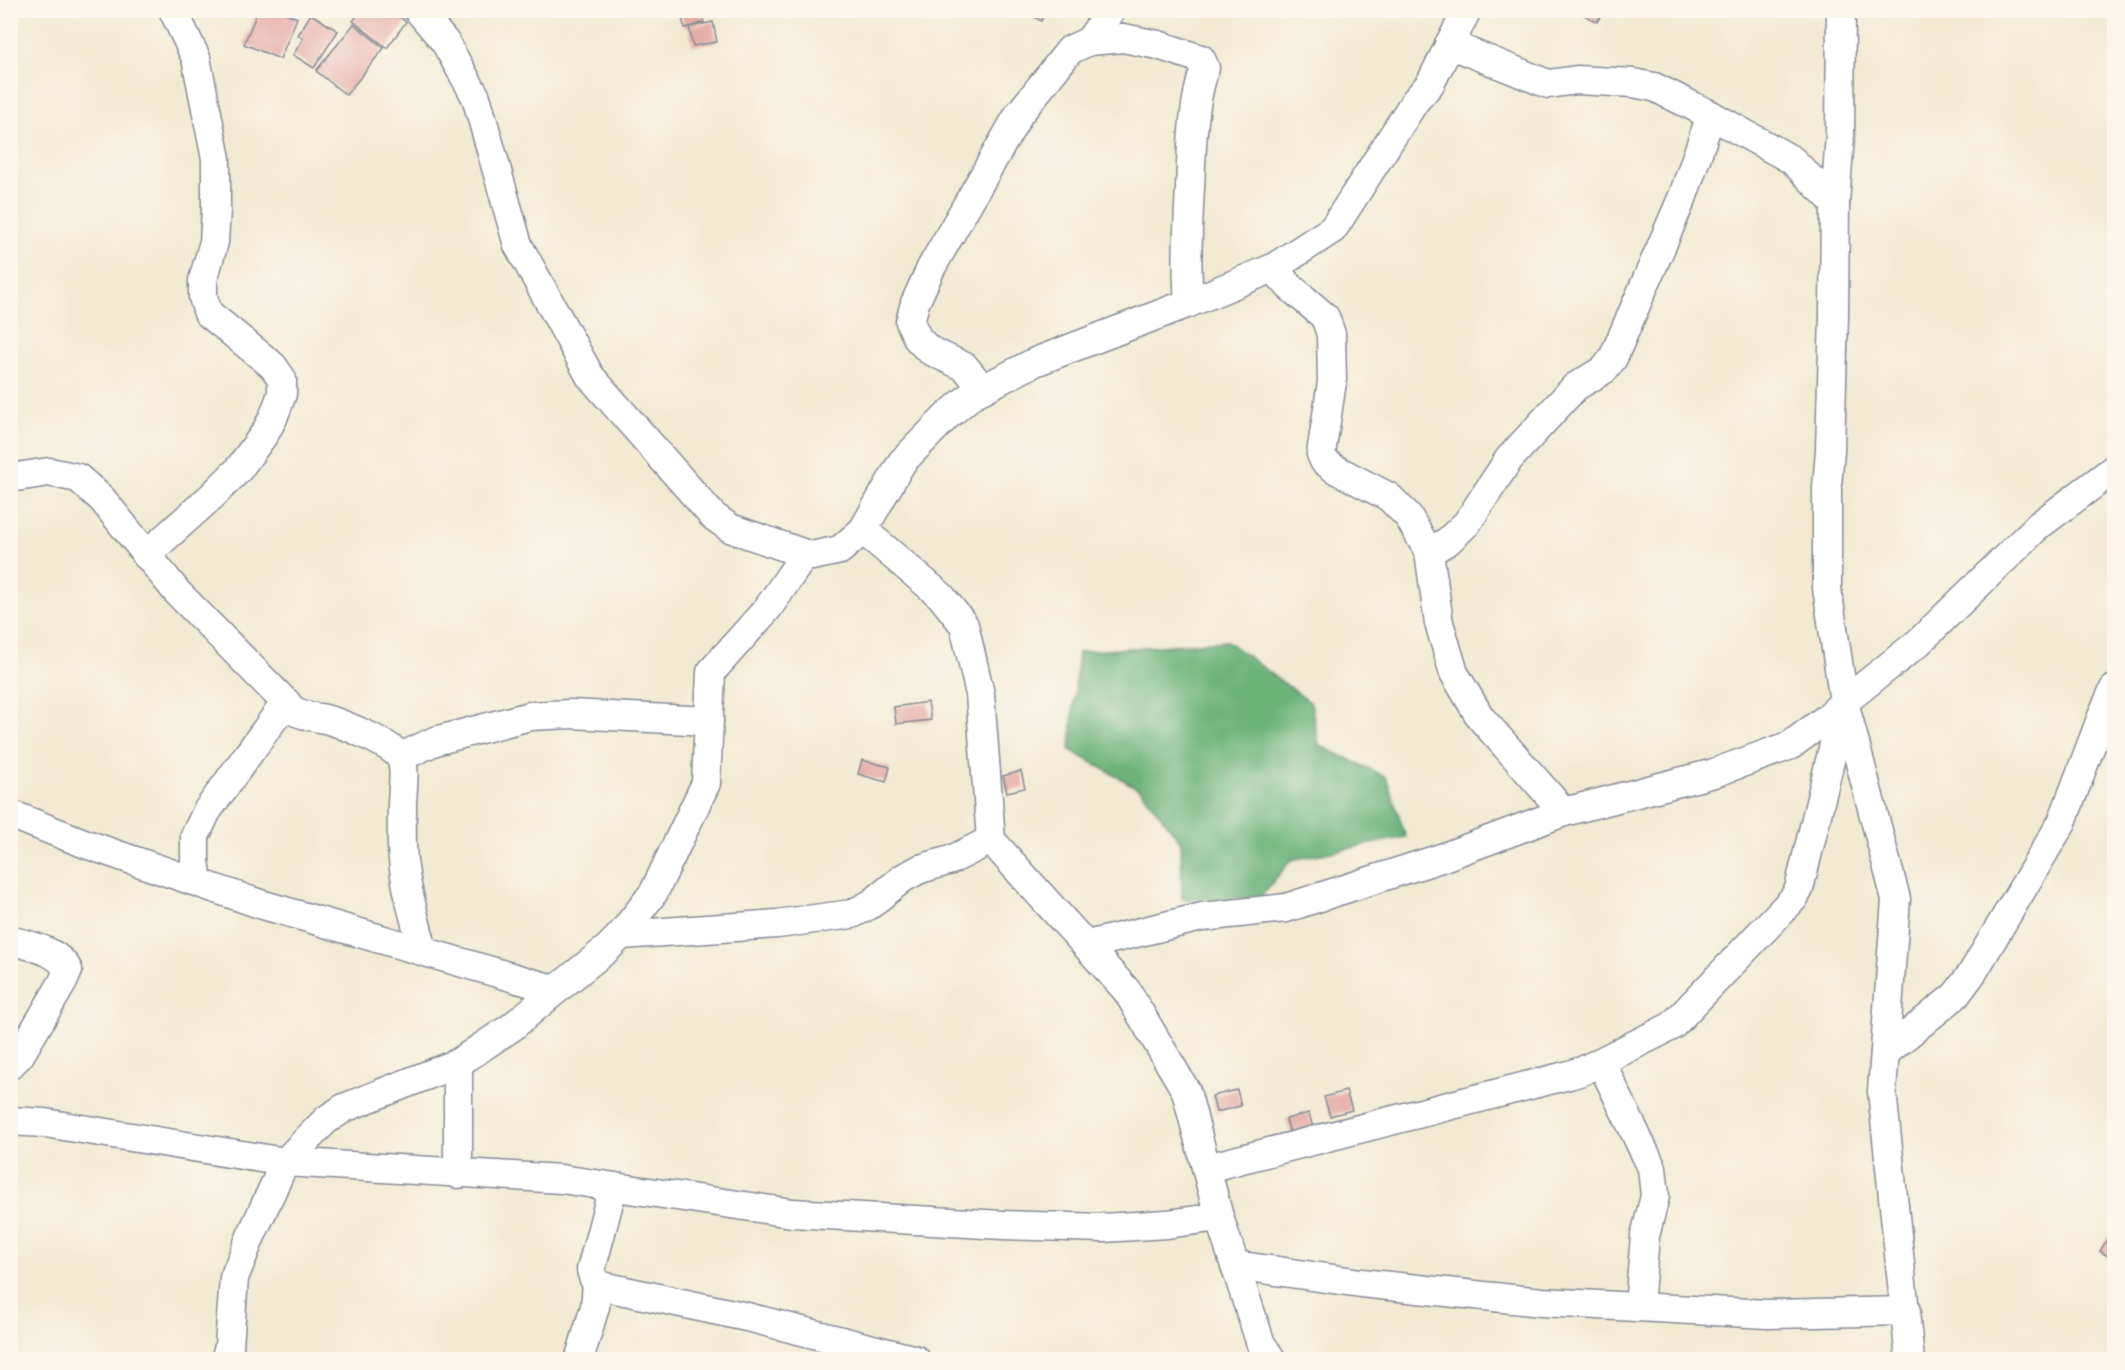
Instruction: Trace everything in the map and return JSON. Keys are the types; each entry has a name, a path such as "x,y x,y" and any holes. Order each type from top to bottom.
{"street":[{"path":"146,555 238,470 265,433 282,394 282,379 273,366 208,313 203,297 203,280 214,242 216,159 196,58 173,10"},
{"path":"418,10 445,42 476,97 518,245 590,376 713,516 730,528 812,556 835,553 863,530 902,462 947,416 973,394 1035,362 1273,268 1334,229 1415,101 1430,84 1467,10"},
{"path":"1089,41 1111,10"},
{"path":"1841,10 1840,135 1834,203 1834,315 1827,487 1827,588 1844,702 1896,899 1882,1092 1910,1359"},
{"path":"983,389 965,367 929,350 918,339 910,322 915,303 931,268 1019,114 1070,50 1089,41 1123,38 1158,45 1201,59 1205,68 1197,93 1191,158 1186,267 1189,303"},
{"path":"1449,44 1548,84 1577,81 1633,83 1654,87 1711,115 1792,160 1834,203"},
{"path":"1428,552 1448,541 1467,523 1509,459 1575,387 1605,369 1613,358 1683,196 1711,115"},
{"path":"1273,268 1289,286 1325,317 1331,334 1332,382 1321,454 1324,461 1389,497 1408,516 1428,552 1439,623 1454,673 1480,717 1564,812"},
{"path":"1087,945 1202,917 1286,908 1441,858 1564,812 1714,773 1791,745 1919,642 2037,526 2115,468"},
{"path":"10,478 49,472 78,478 102,499 177,592 294,711 307,717 324,719 351,728 401,757 404,764 403,861 423,950"},
{"path":"863,530 941,596 964,625 980,693 991,840 1127,991 1186,1091 1219,1217 1264,1354"},
{"path":"225,1359 229,1346 234,1278 285,1162 326,1120 344,1108 458,1063 512,1028 608,948 654,892 706,783 711,672 768,608 805,554"},
{"path":"1885,1053 1956,995 1973,972 2062,822 2104,711 2115,689"},
{"path":"198,882 195,836 207,812 286,702"},
{"path":"1206,1168 1582,1071 1672,1026 1794,898 1799,889 1844,702"},
{"path":"401,757 435,741 530,716 570,714 709,721"},
{"path":"10,814 86,844 314,920 556,990"},
{"path":"621,935 777,924 852,914 871,904 903,878 920,869 951,860 991,840"},
{"path":"10,940 57,956 65,963 68,970 20,1055 10,1065"},
{"path":"1601,1062 1652,1168 1655,1196 1645,1236 1639,1306"},
{"path":"458,1063 458,1174"},
{"path":"10,1121 45,1123 285,1162 561,1179 792,1213 891,1220 1103,1228 1167,1224 1219,1217"},
{"path":"579,1359 596,1307 597,1285 591,1270 613,1187"},
{"path":"1235,1264 1361,1283 1542,1302 1768,1314 1905,1311"},
{"path":"597,1285 747,1317 916,1359"}],"green space":[{"path":"1227,641 1311,703 1319,745 1386,777 1406,837 1291,860 1260,898 1182,899 1181,842 1141,790 1070,750 1078,652"}],"building":[{"path":"258,10 278,10 297,18 280,59 244,44"},
{"path":"362,10 391,10 406,22 387,48 353,21"},
{"path":"679,10 700,10 704,22 685,28"},
{"path":"1024,10 1047,10 1041,21"},
{"path":"1575,10 1604,10 1597,22"},
{"path":"311,14 338,31 314,68 293,55 303,39 298,35"},
{"path":"713,22 717,42 693,46 689,27"},
{"path":"354,24 384,48 346,95 316,71"},
{"path":"928,702 931,720 896,724 894,707"},
{"path":"862,760 890,767 886,782 858,774"},
{"path":"1021,771 1025,788 1007,792 1003,776"},
{"path":"1237,1090 1241,1106 1216,1112 1212,1096"},
{"path":"1346,1091 1352,1110 1330,1116 1324,1097"},
{"path":"1309,1113 1314,1132 1291,1137 1286,1119"},
{"path":"2114,1228 2114,1260 2100,1251"}]}
